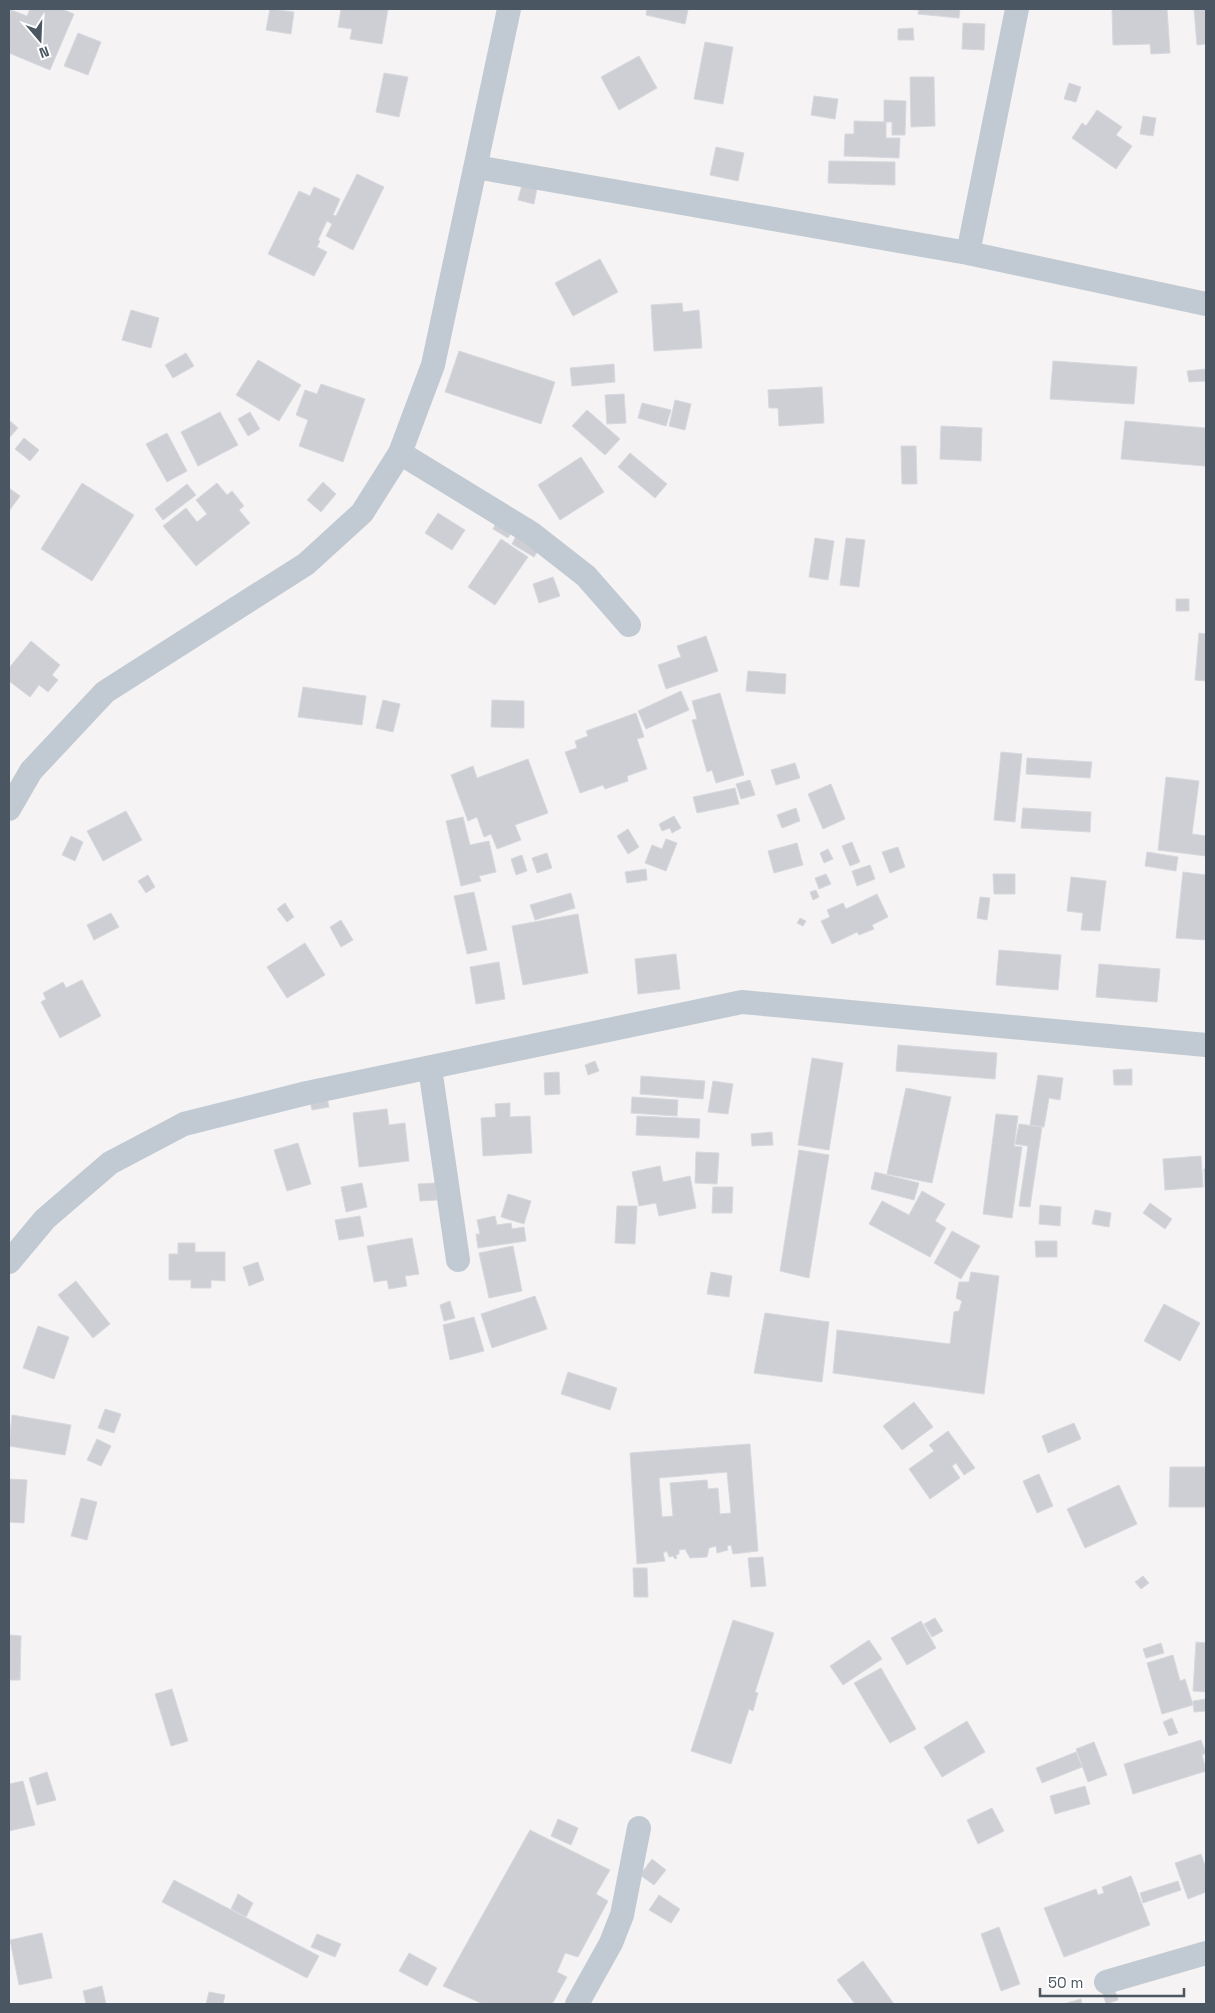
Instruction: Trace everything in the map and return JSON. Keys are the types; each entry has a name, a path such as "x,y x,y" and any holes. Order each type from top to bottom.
{"street":[{"path":"9,810 31,771 105,692 306,564 362,513 400,453 434,365 509,9"},
{"path":"968,254 1017,9"},
{"path":"476,167 968,254 1206,304"},
{"path":"400,453 531,533 586,576 629,625"},
{"path":"9,1262 45,1219 110,1163 184,1124 307,1093 742,1002 1206,1045"},
{"path":"430,1068 458,1260"},
{"path":"577,2004 608,1949 622,1915 639,1828"},
{"path":"1106,1982 1206,1953"}],"building":[{"path":"30,9 62,9 74,14 50,70 9,53 9,16 11,10 27,16"},
{"path":"270,9 294,12 291,34 266,30"},
{"path":"341,9 388,9 382,44 350,39 352,29 338,27"},
{"path":"647,9 688,10 685,24 646,15"},
{"path":"907,9 960,9 959,18 918,14 919,10"},
{"path":"1112,9 1167,9 1170,53 1151,54 1150,44 1113,45"},
{"path":"1194,9 1206,9 1206,44 1197,45"},
{"path":"963,23 985,24 984,50 962,49"},
{"path":"913,28 914,40 898,40 898,29"},
{"path":"78,33 101,42 88,75 64,66"},
{"path":"705,42 733,47 723,104 694,99"},
{"path":"639,56 657,88 619,110 601,77"},
{"path":"384,73 408,77 399,117 376,112"},
{"path":"910,77 934,77 935,126 911,127"},
{"path":"1069,83 1081,87 1076,102 1064,99"},
{"path":"814,96 838,99 835,119 811,115"},
{"path":"884,100 906,101 905,135 892,135 892,122 884,122"},
{"path":"1097,110 1122,127 1116,135 1132,146 1116,169 1072,138 1082,123 1086,126"},
{"path":"1143,116 1156,118 1153,136 1140,134"},
{"path":"854,121 886,122 886,138 900,138 899,158 844,156 845,134 854,134"},
{"path":"716,147 744,153 738,181 710,175"},
{"path":"829,161 895,162 895,185 828,183"},
{"path":"357,174 384,187 353,250 326,236 332,224 327,221 318,240 320,241 317,247 327,252 314,276 268,254 299,191 310,196 314,187 340,199 333,215 336,216"},
{"path":"522,185 537,188 534,204 518,200"},
{"path":"600,259 618,292 573,316 555,283"},
{"path":"682,303 683,312 699,310 702,348 654,351 651,305"},
{"path":"131,310 159,318 151,348 122,340"},
{"path":"459,351 555,382 541,424 445,392"},
{"path":"186,353 194,366 173,378 165,365"},
{"path":"258,360 301,385 279,421 236,395"},
{"path":"1053,361 1137,367 1134,404 1050,399"},
{"path":"614,364 615,382 572,386 570,368"},
{"path":"1206,369 1206,381 1189,382 1187,371"},
{"path":"321,384 365,399 343,462 299,446 308,420 296,415 305,390 317,394"},
{"path":"822,387 824,423 779,426 778,408 769,408 768,390"},
{"path":"624,394 626,423 607,424 605,395"},
{"path":"675,400 691,404 685,430 669,426"},
{"path":"642,403 671,410 666,426 638,418"},
{"path":"587,410 620,439 605,455 572,426"},
{"path":"220,412 238,445 198,466 181,432"},
{"path":"250,412 260,429 248,436 238,419"},
{"path":"9,420 18,428 9,438"},
{"path":"1125,421 1206,428 1205,466 1121,459"},
{"path":"941,426 982,428 981,461 940,459"},
{"path":"167,433 187,471 167,482 146,444"},
{"path":"24,438 39,450 30,461 15,449"},
{"path":"901,446 916,446 917,484 902,484"},
{"path":"630,453 667,484 655,498 618,467"},
{"path":"581,457 604,492 560,520 538,485"},
{"path":"323,482 336,494 321,512 307,500"},
{"path":"82,483 134,515 92,581 41,549"},
{"path":"217,483 227,495 232,491 244,506 239,510 250,523 196,566 163,526 186,508 197,522 207,514 196,500"},
{"path":"187,484 196,495 163,520 155,509"},
{"path":"9,488 20,496 9,511"},
{"path":"438,513 465,530 452,550 425,533"},
{"path":"496,523 512,531 508,538 493,529"},
{"path":"518,532 541,546 534,557 512,544"},
{"path":"815,538 834,541 828,580 809,577"},
{"path":"846,538 865,540 859,587 840,585"},
{"path":"501,539 528,557 495,605 468,587"},
{"path":"553,577 560,596 539,603 533,584"},
{"path":"1176,599 1189,599 1189,611 1176,611"},
{"path":"1199,633 1206,634 1206,681 1195,680"},
{"path":"706,636 718,671 666,689 658,665 681,657 677,646"},
{"path":"31,641 60,665 52,675 58,680 48,692 39,685 30,697 9,681 9,668"},
{"path":"748,671 786,674 785,694 746,691"},
{"path":"303,687 366,696 362,725 298,717"},
{"path":"681,691 689,710 646,729 638,711"},
{"path":"720,693 744,775 716,783 712,770 707,772 692,720 697,719 692,701"},
{"path":"383,700 400,704 393,732 376,728"},
{"path":"492,700 524,701 524,728 491,727"},
{"path":"636,713 644,737 637,739 647,769 627,776 628,781 605,789 603,785 580,793 565,752 577,748 575,741 588,736 586,731"},
{"path":"1001,752 1022,754 1015,822 994,820"},
{"path":"1027,758 1092,762 1090,778 1026,774"},
{"path":"528,759 548,813 515,825 521,840 497,849 491,834 484,837 477,817 468,821 451,775 473,766 477,778"},
{"path":"795,763 800,778 776,785 771,770"},
{"path":"1166,777 1199,781 1192,834 1206,836 1206,856 1158,850"},
{"path":"750,780 755,795 741,799 736,784"},
{"path":"831,784 845,819 823,829 808,794"},
{"path":"735,788 739,804 697,813 693,797"},
{"path":"796,808 800,821 782,828 777,815"},
{"path":"1023,808 1091,812 1090,832 1021,828"},
{"path":"126,811 142,840 103,861 87,831"},
{"path":"674,816 681,828 672,833 670,828 662,831 659,824"},
{"path":"463,817 470,845 489,841 496,872 479,876 481,881 461,886 446,821"},
{"path":"628,829 639,847 628,854 617,836"},
{"path":"71,836 83,842 75,861 62,855"},
{"path":"666,839 677,843 666,871 645,863 652,845 662,849"},
{"path":"852,842 860,862 850,866 842,846"},
{"path":"797,843 803,865 774,873 768,851"},
{"path":"898,847 905,867 890,873 882,852"},
{"path":"828,849 833,859 824,863 820,853"},
{"path":"1147,852 1178,857 1176,871 1145,866"},
{"path":"547,853 552,868 537,873 532,858"},
{"path":"522,855 527,871 516,875 511,859"},
{"path":"870,865 875,879 857,886 852,871"},
{"path":"646,869 647,880 627,883 625,872"},
{"path":"1183,872 1206,875 1206,940 1176,938"},
{"path":"826,874 831,884 819,889 815,878"},
{"path":"993,874 1015,874 1015,894 994,894"},
{"path":"148,875 155,887 146,893 138,881"},
{"path":"1071,877 1106,881 1100,931 1081,930 1083,913 1067,911"},
{"path":"816,890 819,897 813,900 810,892"},
{"path":"474,892 487,950 467,954 454,896"},
{"path":"571,893 575,908 535,920 530,905"},
{"path":"877,894 888,917 872,925 874,929 859,935 857,932 832,944 821,921 830,917 827,910 843,903 846,909"},
{"path":"980,897 990,898 987,920 977,918"},
{"path":"285,903 294,917 287,922 277,909"},
{"path":"111,913 119,927 94,940 87,925"},
{"path":"578,914 588,973 523,985 512,926"},
{"path":"800,918 806,921 803,926 797,923"},
{"path":"341,920 353,940 341,947 330,927"},
{"path":"305,943 325,975 287,998 267,967"},
{"path":"999,950 1061,955 1058,990 996,985"},
{"path":"676,954 680,989 638,994 635,959"},
{"path":"499,962 505,999 476,1004 470,967"},
{"path":"1099,964 1160,969 1157,1002 1096,997"},
{"path":"82,980 101,1016 60,1038 41,1002 46,999 43,993 63,982 66,988"},
{"path":"898,1045 997,1053 995,1079 896,1071"},
{"path":"812,1058 843,1063 829,1150 798,1145"},
{"path":"595,1061 599,1071 588,1075 585,1065"},
{"path":"1132,1069 1132,1085 1114,1085 1113,1070"},
{"path":"559,1072 560,1094 545,1095 544,1073"},
{"path":"1038,1075 1063,1078 1060,1100 1049,1098 1044,1127 1030,1125"},
{"path":"641,1076 705,1081 703,1099 640,1094"},
{"path":"713,1081 733,1084 728,1114 708,1112"},
{"path":"906,1088 951,1097 932,1183 887,1174"},
{"path":"326,1094 329,1107 312,1110 309,1097"},
{"path":"632,1097 678,1100 677,1116 631,1113"},
{"path":"510,1103 510,1117 530,1116 532,1153 483,1156 481,1118 496,1117 495,1104"},
{"path":"387,1109 389,1125 405,1123 409,1161 359,1167 353,1113"},
{"path":"996,1114 1018,1116 1014,1146 1022,1147 1012,1218 983,1214"},
{"path":"637,1116 700,1119 699,1138 636,1135"},
{"path":"1019,1124 1042,1127 1030,1207 1019,1206 1028,1146 1015,1144"},
{"path":"772,1132 773,1145 752,1146 751,1134"},
{"path":"298,1143 311,1184 287,1191 274,1150"},
{"path":"799,1150 829,1155 809,1278 780,1271"},
{"path":"696,1152 719,1153 717,1184 695,1183"},
{"path":"1201,1156 1203,1187 1165,1190 1163,1159"},
{"path":"660,1166 663,1182 690,1176 696,1208 659,1216 656,1203 639,1206 632,1172"},
{"path":"1204,1169 1206,1169 1206,1187 1205,1187"},
{"path":"875,1172 919,1183 914,1200 871,1189"},
{"path":"362,1183 367,1207 346,1212 341,1187"},
{"path":"435,1183 437,1200 420,1201 418,1184"},
{"path":"713,1187 733,1187 732,1213 712,1213"},
{"path":"922,1191 945,1204 935,1221 946,1228 930,1257 869,1224 882,1201 909,1215"},
{"path":"508,1194 531,1201 524,1224 501,1217"},
{"path":"1150,1203 1172,1219 1165,1229 1143,1213"},
{"path":"1040,1205 1061,1207 1060,1226 1039,1224"},
{"path":"617,1206 637,1206 635,1244 615,1243"},
{"path":"1095,1210 1111,1213 1109,1227 1092,1224"},
{"path":"360,1216 364,1236 339,1240 335,1220"},
{"path":"495,1216 497,1225 511,1223 512,1229 524,1227 526,1241 478,1248 476,1234 480,1234 477,1220"},
{"path":"952,1231 980,1246 961,1279 934,1263"},
{"path":"412,1238 419,1274 405,1276 407,1286 389,1289 387,1280 374,1282 367,1246"},
{"path":"1035,1241 1057,1241 1057,1257 1036,1257"},
{"path":"178,1243 195,1243 195,1252 225,1252 225,1281 211,1280 211,1288 191,1288 191,1280 169,1280 169,1254 178,1254"},
{"path":"513,1246 522,1291 489,1298 479,1253"},
{"path":"258,1262 264,1280 249,1286 243,1267"},
{"path":"711,1272 732,1276 729,1297 707,1294"},
{"path":"971,1272 999,1276 984,1394 833,1373 837,1330 950,1344 954,1312 959,1311 962,1301 956,1298 959,1282 969,1282"},
{"path":"76,1281 110,1324 93,1338 58,1295"},
{"path":"535,1296 547,1329 492,1348 481,1314"},
{"path":"450,1301 455,1318 444,1321 440,1305"},
{"path":"1164,1304 1200,1323 1180,1361 1144,1341"},
{"path":"765,1313 829,1322 822,1382 754,1373"},
{"path":"474,1317 484,1351 450,1360 443,1325"},
{"path":"38,1326 69,1337 54,1379 23,1368"},
{"path":"568,1372 617,1388 610,1410 561,1394"},
{"path":"914,1402 933,1427 902,1450 883,1426"},
{"path":"105,1409 121,1414 114,1433 98,1428"},
{"path":"12,1415 71,1425 65,1455 9,1446"},
{"path":"1074,1423 1081,1439 1048,1453 1042,1436"},
{"path":"948,1431 975,1468 964,1475 956,1463 952,1466 960,1478 930,1499 909,1469 934,1451 929,1445"},
{"path":"97,1439 111,1446 101,1466 87,1460"},
{"path":"750,1444 758,1551 733,1554 731,1545 727,1546 728,1550 717,1553 716,1546 709,1548 707,1557 690,1558 685,1549 679,1550 679,1554 676,1555 677,1558 675,1559 673,1556 669,1557 667,1551 663,1553 665,1561 637,1564 630,1453","holes":["727,1472 731,1513 720,1514 718,1488 708,1489 707,1480 670,1483 673,1516 662,1517 659,1478"]},
{"path":"1170,1467 1206,1467 1206,1507 1169,1507"},
{"path":"1039,1474 1053,1506 1037,1513 1023,1481"},
{"path":"9,1479 27,1480 24,1523 9,1522"},
{"path":"1119,1485 1137,1524 1085,1548 1067,1509"},
{"path":"81,1498 97,1502 87,1540 71,1536"},
{"path":"763,1557 766,1586 751,1587 748,1558"},
{"path":"633,1568 647,1568 648,1597 634,1597"},
{"path":"1143,1576 1149,1583 1141,1589 1135,1582"},
{"path":"935,1618 943,1631 932,1637 924,1624"},
{"path":"733,1620 774,1633 755,1692 758,1693 753,1711 749,1709 731,1764 691,1751"},
{"path":"921,1621 936,1648 907,1665 891,1638"},
{"path":"9,1635 21,1636 20,1680 9,1680"},
{"path":"869,1640 882,1659 843,1685 830,1666"},
{"path":"1196,1642 1206,1643 1206,1692 1193,1691"},
{"path":"1161,1643 1164,1653 1146,1658 1143,1649"},
{"path":"1173,1655 1180,1681 1185,1679 1193,1705 1162,1714 1147,1663"},
{"path":"881,1668 916,1729 890,1743 854,1683"},
{"path":"172,1689 188,1741 171,1746 155,1694"},
{"path":"1206,1699 1206,1711 1194,1712 1193,1701"},
{"path":"1172,1718 1178,1733 1169,1736 1163,1722"},
{"path":"967,1721 985,1752 942,1777 924,1747"},
{"path":"1201,1740 1206,1753 1202,1755 1206,1771 1133,1794 1124,1764"},
{"path":"1094,1742 1107,1775 1088,1782 1076,1749"},
{"path":"1076,1752 1082,1767 1042,1783 1036,1768"},
{"path":"47,1772 56,1800 37,1805 29,1778"},
{"path":"23,1781 35,1825 9,1831 9,1784"},
{"path":"1085,1786 1090,1804 1055,1814 1050,1796"},
{"path":"992,1808 1004,1831 978,1844 967,1820"},
{"path":"558,1819 578,1828 571,1845 551,1836"},
{"path":"530,1830 610,1870 596,1894 608,1901 578,1957 565,1953 557,1972 567,1977 552,2004 483,2004 443,1986"},
{"path":"1201,1854 1206,1868 1206,1892 1188,1899 1175,1863"},
{"path":"652,1859 666,1870 654,1885 640,1875"},
{"path":"1131,1876 1150,1925 1064,1957 1044,1908 1096,1889 1098,1895 1104,1893 1102,1887"},
{"path":"174,1880 319,1956 307,1978 162,1902"},
{"path":"1178,1881 1181,1890 1143,1903 1140,1893"},
{"path":"238,1894 253,1903 246,1917 231,1909"},
{"path":"659,1895 680,1909 671,1923 649,1910"},
{"path":"999,1927 1020,1984 1001,1991 981,1934"},
{"path":"42,1933 52,1978 19,1985 10,1940"},
{"path":"317,1934 341,1944 335,1957 311,1947"},
{"path":"409,1953 437,1968 427,1986 399,1971"},
{"path":"863,1961 894,2004 855,2004 837,1980"},
{"path":"1113,1984 1118,2000 1106,2004 1101,1987"},
{"path":"102,1986 106,2004 86,2004 83,1991"},
{"path":"209,1992 225,1995 223,2004 206,2004"},
{"path":"1081,1999 1082,2004 1063,2004"}]}
